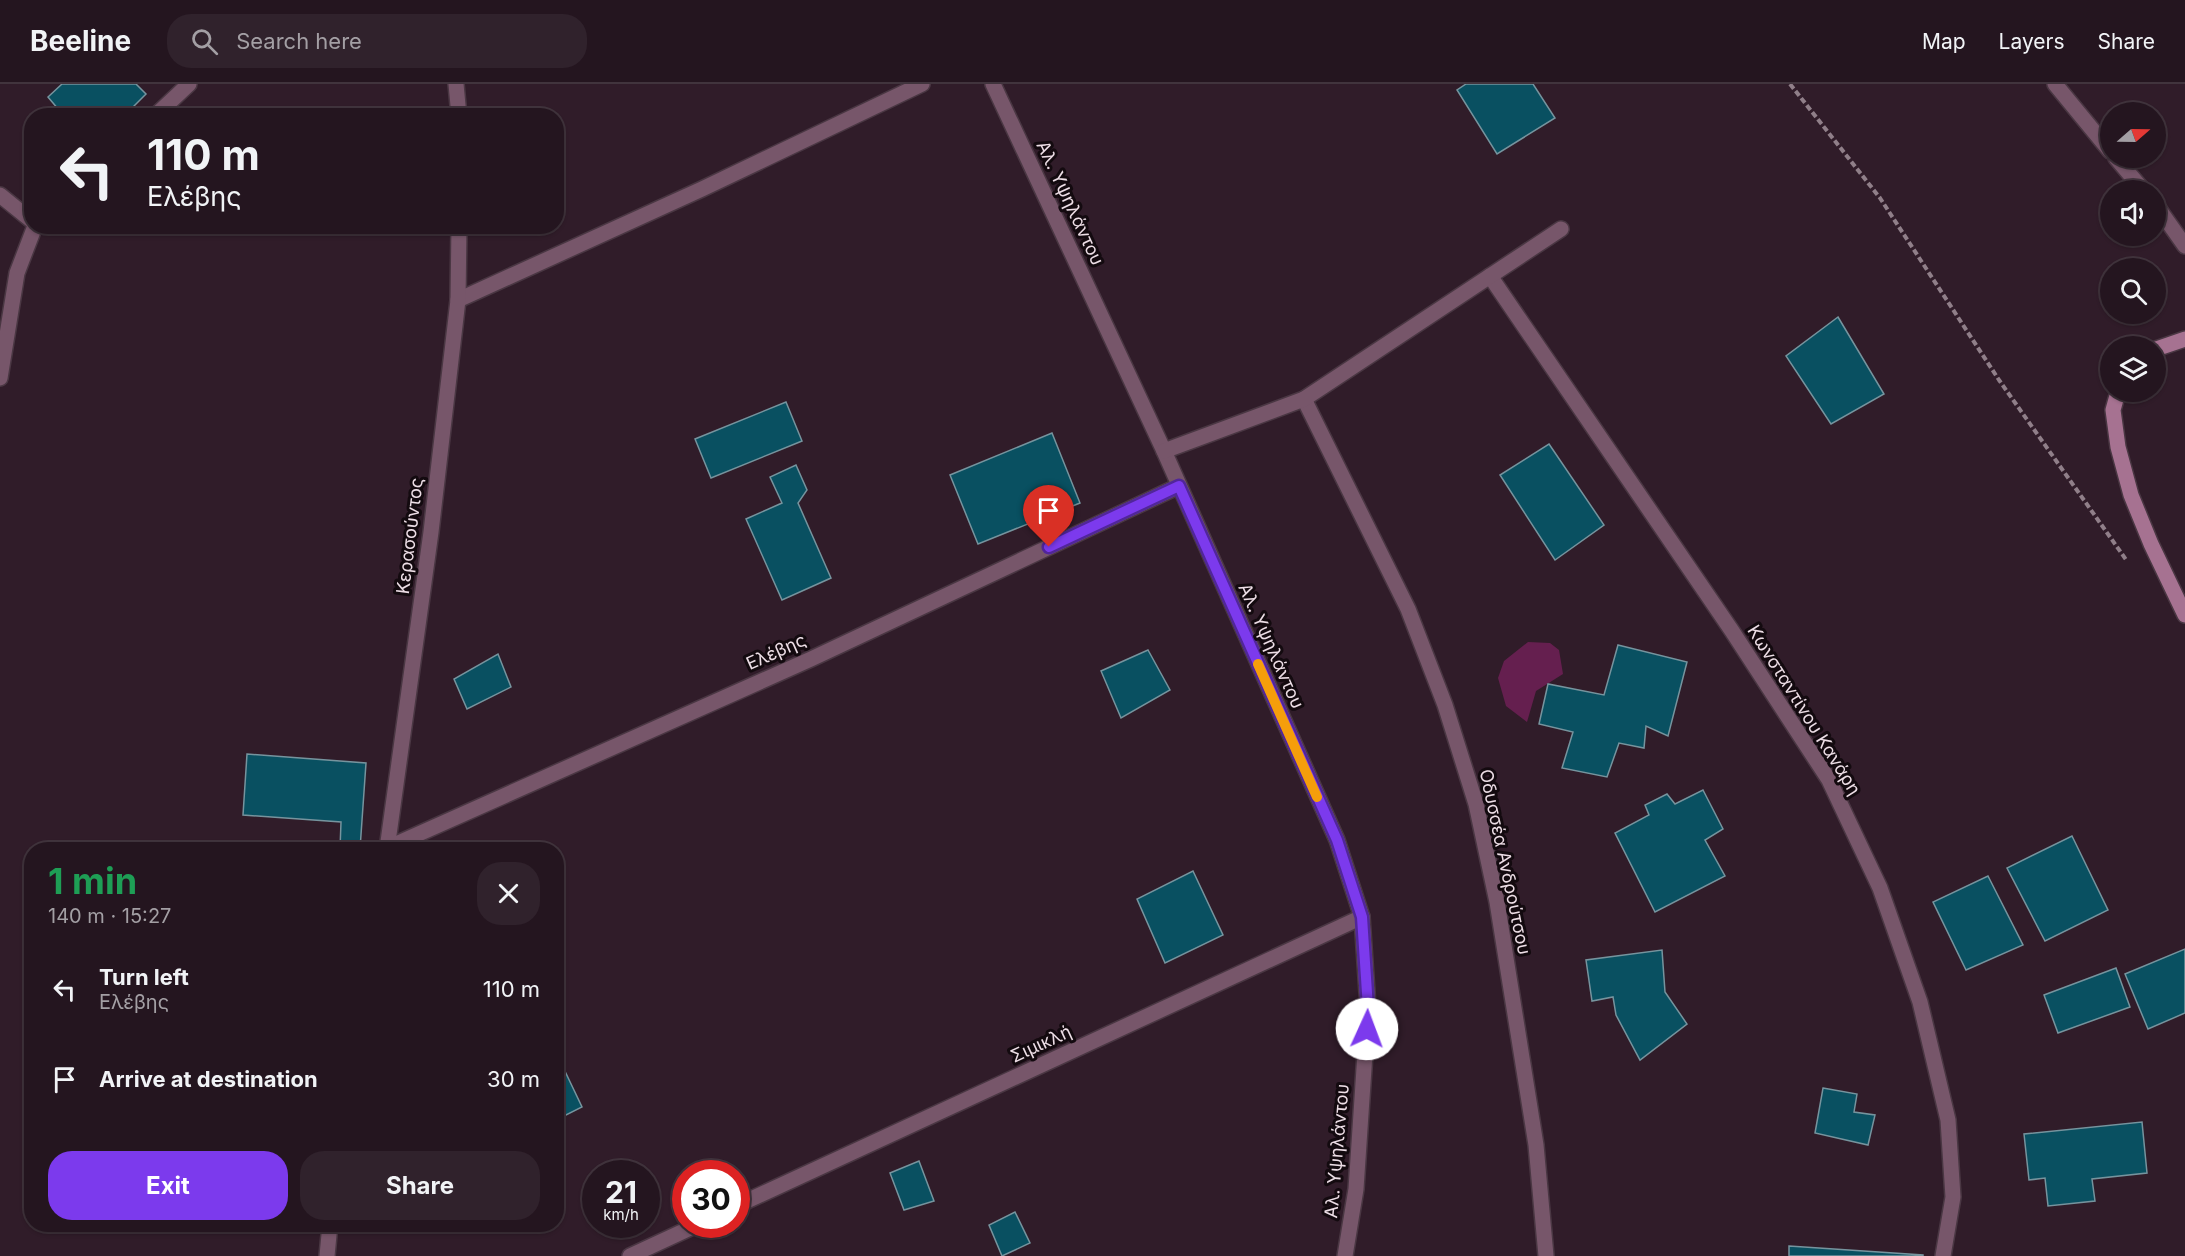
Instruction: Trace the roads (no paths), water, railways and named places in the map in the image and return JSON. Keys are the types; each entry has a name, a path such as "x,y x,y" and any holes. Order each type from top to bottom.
{"street":[{"path":"164,108 189,84"},
{"path":"456,84 458,108"},
{"path":"458,300 702,189 922,84"},
{"name":"Αλ. Υψηλάντου","path":"993,84 1164,451 1337,840 1362,917 1368,1008 1356,1189 1345,1256"},
{"path":"2055,84 2100,139"},
{"path":"2124,168 2135,180"},
{"path":"0,195 24,214"},
{"path":"2166,219 2185,246"},
{"path":"1164,451 1304,399 1561,229"},
{"path":"0,378 17,273 31,234"},
{"name":"Κερασούντος","path":"388,842 431,532 458,300 459,234"},
{"name":"Κωνσταντίνου Κανάρη","path":"1490,276 1732,631 1829,780 1880,888 1920,1002 1948,1120 1953,1197 1943,1256"},
{"path":"2166,346 2185,339"},
{"name":"Οδυσσέα Ανδρούτσου","path":"1304,399 1408,609 1445,705 1476,804 1497,902 1536,1144 1546,1256"},
{"path":"2115,402 2113,410 2118,447 2131,495 2151,544 2185,615"},
{"name":"Ελέβης","path":"400,842 811,659 1179,486"},
{"name":"Σιμικλή","path":"750,1200 1362,917"},
{"path":"327,1256 329,1232"},
{"path":"630,1256 672,1237"}]}
